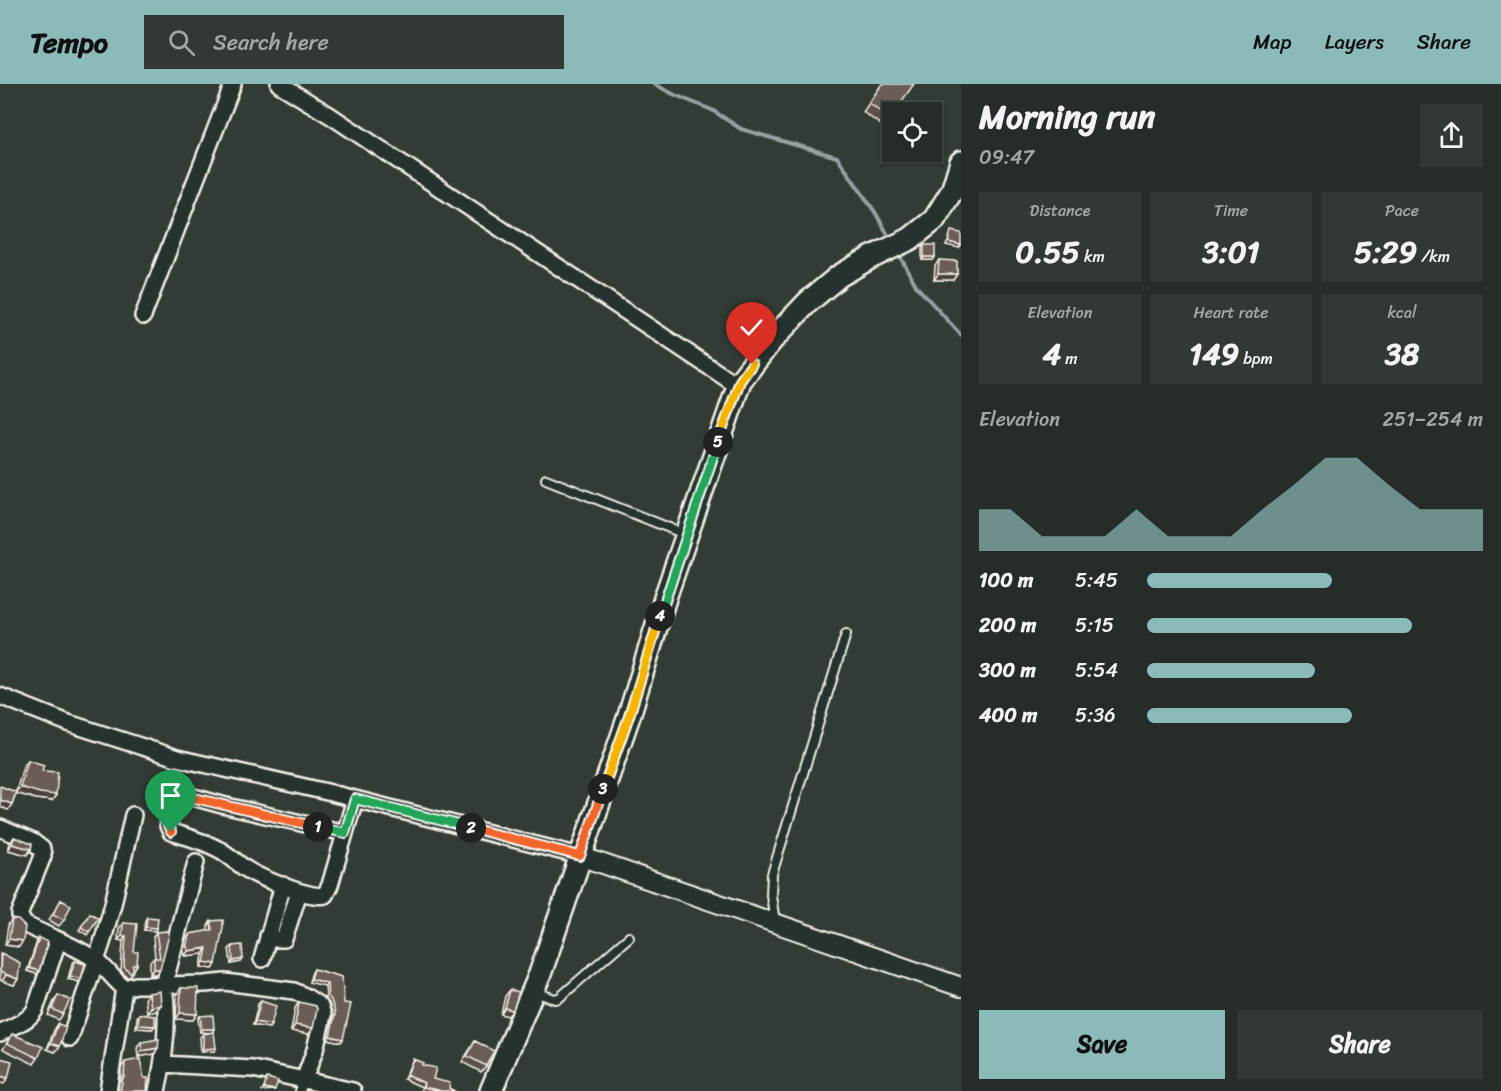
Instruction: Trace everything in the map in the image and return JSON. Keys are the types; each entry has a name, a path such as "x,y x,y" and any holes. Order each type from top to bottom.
{"main road":[{"path":"491,1091 540,974 629,716 666,595 740,381 752,364 808,302 839,276 910,239 934,220 952,191 961,162"}],"street":[{"path":"143,315 234,84"},
{"path":"279,84 341,122 738,386"},
{"path":"0,696 68,723 177,758 355,799 580,856 961,987"},
{"path":"345,833 186,795 177,797 168,826 171,832 197,839 220,850 248,871 299,892 321,897 325,895 330,885 355,799"},
{"path":"70,1038 102,943 134,815"},
{"path":"0,828 33,842 42,849 43,856 20,913 24,924 84,952 96,960 114,981 124,988 136,985 225,982 294,991 320,1006 323,1015 315,1050 302,1085"},
{"path":"157,1091 163,1064 166,1032 164,985 196,862"},
{"path":"262,959 283,885"},
{"path":"268,936 274,939 284,939 299,892"},
{"path":"0,1033 24,1022 35,1010 58,941"},
{"path":"108,1091 124,988"},
{"path":"163,1064 253,1069 302,1085 353,1091"}],"lane":[{"path":"546,479 687,535"},
{"path":"775,923 771,895 772,874 846,634"},
{"path":"532,992 555,999 559,998 629,937"}],"building":[{"path":"882,84 914,84 901,102 882,102 882,112 869,103"},
{"path":"951,231 961,233 961,245 948,242"},
{"path":"924,245 935,245 935,257 924,257"},
{"path":"939,260 957,261 957,274 938,274"},
{"path":"28,760 44,765 42,771 58,772 56,795 20,787"},
{"path":"0,786 16,792 12,804 0,800"},
{"path":"14,837 32,844 31,849 12,844"},
{"path":"61,900 71,905 64,920 53,914"},
{"path":"90,913 98,918 89,932 81,927"},
{"path":"147,917 158,918 157,928 146,927"},
{"path":"12,919 18,920 25,927 23,941 9,939"},
{"path":"223,920 216,964 204,962 207,948 188,951 186,947 190,934 212,930 211,921"},
{"path":"123,923 137,924 134,952 138,952 137,965 133,965 133,972 130,973 124,967 126,936 122,936"},
{"path":"169,931 160,969 154,969 154,958 160,958 156,932"},
{"path":"39,938 48,942 39,971 29,968"},
{"path":"242,945 243,959 233,961 232,946"},
{"path":"1,953 20,963 18,979 0,972"},
{"path":"75,961 85,964 81,979 70,976"},
{"path":"314,969 342,977 344,1003 351,1004 343,1039 330,1036 334,1009 328,996 327,983 311,979"},
{"path":"181,988 198,988 197,1014 180,1013"},
{"path":"510,990 519,992 513,1010 505,1008"},
{"path":"160,991 161,1005 151,1007 149,993"},
{"path":"58,995 70,1000 63,1014 52,1009"},
{"path":"261,1001 276,1006 271,1025 255,1022"},
{"path":"299,1002 316,1006 313,1028 295,1025"},
{"path":"139,1014 155,1016 155,1026 138,1025"},
{"path":"213,1015 214,1029 202,1029 200,1016"},
{"path":"58,1024 66,1027 60,1046 51,1043"},
{"path":"214,1032 216,1048 203,1049 203,1034"},
{"path":"12,1034 43,1047 38,1058 7,1043"},
{"path":"159,1039 158,1048 142,1051 141,1042"},
{"path":"475,1041 494,1051 486,1066 467,1056"},
{"path":"0,1058 12,1061 8,1078 0,1076"},
{"path":"140,1059 144,1078 148,1078 147,1091 120,1091 125,1062"},
{"path":"413,1059 423,1063 422,1065 436,1068 433,1079 450,1083 449,1088 454,1091 437,1091 423,1087 424,1083 407,1075"},
{"path":"267,1078 278,1081 275,1090 264,1088"}],"waterway":[{"path":"654,84 712,110 741,129 837,157 875,212 892,242"},
{"path":"898,253 917,287 961,335"}],"route":[{"path":"171,832 168,826 175,801 182,795 345,833 355,799 580,856 629,716 666,595 738,386 752,364"}]}
